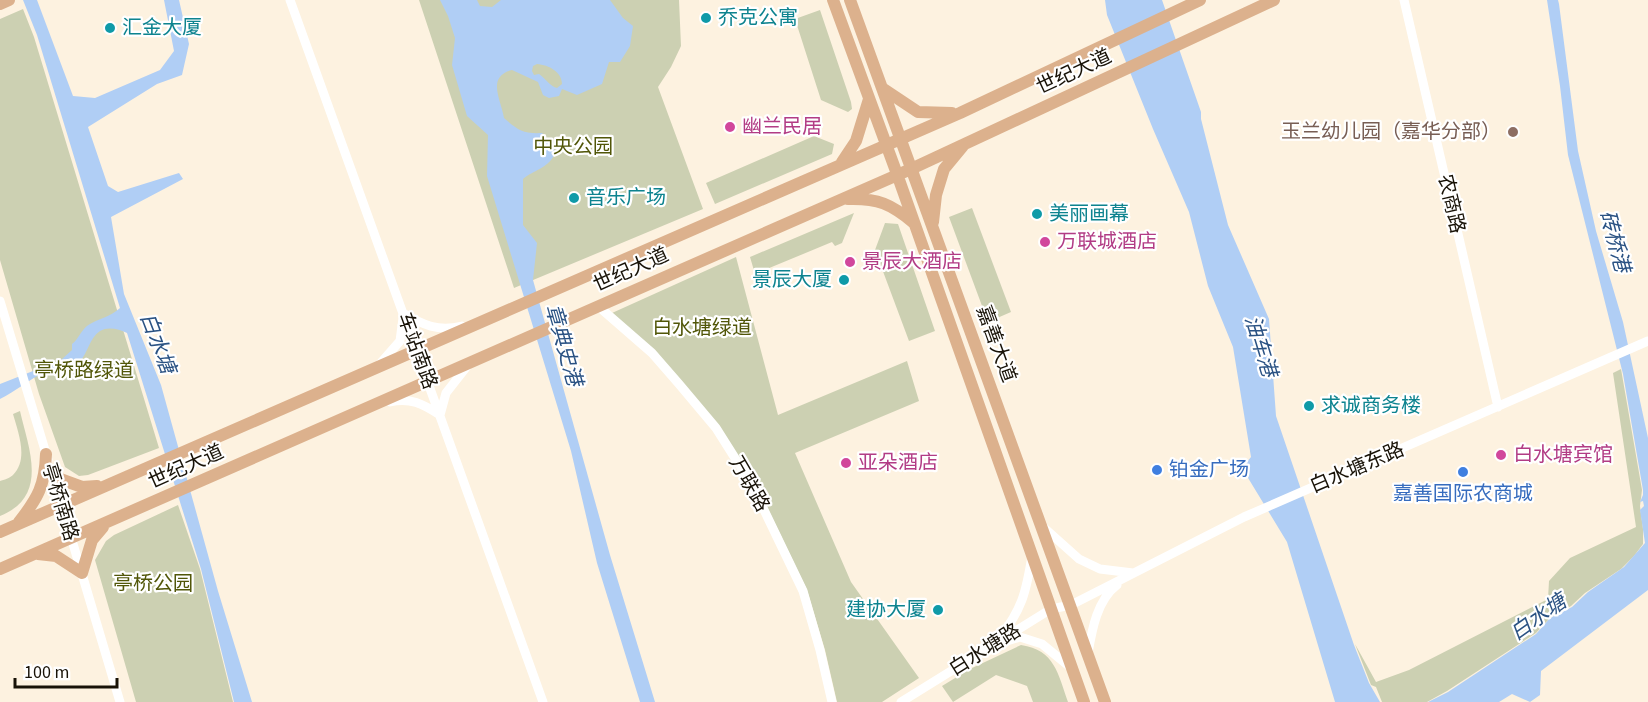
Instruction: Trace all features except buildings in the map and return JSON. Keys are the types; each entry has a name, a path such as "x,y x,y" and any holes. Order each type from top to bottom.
{"main road":[{"path":"0,4 8,0"},
{"name":"嘉善大道","path":"833,0 1084,702"},
{"name":"嘉善大道","path":"850,0 1105,702"},
{"name":"世纪大道","path":"0,532 960,113 1200,0"},
{"name":"世纪大道","path":"0,569 911,169 1274,0"},
{"path":"882,88 918,112 960,113"},
{"path":"841,163 856,141 869,98"},
{"path":"932,226 936,195 944,169 964,144"},
{"path":"841,199 868,198 881,201 899,211 915,224"},
{"path":"16,525 41,491 45,476 46,454"},
{"path":"52,476 82,487 110,484"},
{"path":"36,554 56,556 82,573 92,540 105,524"}],"street":[{"name":"车站南路","path":"290,0 543,702"},
{"name":"农商路","path":"1404,0 1498,407"},
{"name":"亭桥南路","path":"0,301 120,702"},
{"name":"万联路","path":"598,306 652,353 679,384 716,428 753,485 802,591 820,650 832,702"},
{"path":"378,367 400,341 403,313 426,326 439,329 453,329 483,321"},
{"name":"白水塘东路","path":"1071,604 1244,517 1644,343"},
{"path":"363,410 406,399 423,404 440,415 446,393 472,361"},
{"path":"1041,525 1079,559 1100,569 1133,573"},
{"path":"996,644 1018,612 1027,585 1032,554"},
{"path":"1088,654 1093,629 1102,604 1112,589 1133,573"},
{"name":"白水塘路","path":"902,702 1051,609 1071,604"},
{"path":"996,644 1020,637 1042,644 1073,669"}],"green space":[{"name":"中央公园","path":"419,0 679,0 681,46 658,87 703,209 514,288"},
{"name":"亭桥路绿道","path":"23,9 34,37 159,448 88,475 79,476 65,467 39,394 0,260 0,19"},
{"path":"820,10 851,102 852,109 848,112 821,100 795,19"},
{"path":"814,136 834,144 832,154 715,204 706,183"},
{"path":"972,208 1011,312 988,322 949,217"},
{"path":"854,213 842,243 835,246 832,242 755,274 750,257"},
{"path":"885,223 898,224 935,331 909,341 875,250"},
{"name":"白水塘绿道","path":"736,257 778,415 907,361 919,401 795,453 851,582 919,678 882,702 837,702 825,650 807,590 756,484 719,426 612,313"},
{"path":"1621,369 1642,490 1640,506 1643,544 1621,569 1585,593 1571,606 1550,618 1536,633 1447,691 1427,702 1382,702 1376,687 1371,685 1355,644 1376,682 1409,670 1548,599 1549,581 1570,558 1636,527 1613,373"},
{"path":"20,411 31,456 30,484 25,497 15,507 0,516 0,481 13,475 20,461 21,445 13,414"},
{"name":"亭桥公园","path":"178,505 200,569 233,702 136,702 95,560 106,541 114,535"},
{"path":"1021,645 1041,652 1054,665 1068,702 1033,702 1027,686 996,675 953,702 942,686 970,669"}],"water":[{"path":"23,0 37,0 73,96 95,98 160,70 174,51 164,0 179,0 189,44 182,75 157,84 88,127 108,186 118,192 179,173 183,179 111,217 124,294 161,385 218,591 252,702 234,702 201,569 127,333 114,329 100,331 93,338 85,355 75,365 39,375 0,399 0,384 61,360 72,350 72,344 87,326 120,308 37,35"},
{"path":"440,0 477,0 480,6 492,7 501,0 610,0 623,18 633,26 630,46 620,62 609,62 602,84 577,95 562,89 559,96 549,98 543,95 538,82 512,70 499,78 497,90 504,118 521,130 542,133 553,145 555,154 552,159 523,179 523,225 537,243 533,280 610,555 655,702 640,702 597,563 571,451 487,176 488,135 467,116 452,65 455,38","holes":["542,65 557,73 562,84 557,88 539,74 534,75 533,66"]},
{"name":"油车港","path":"1105,0 1162,0 1201,112 1228,225 1269,319 1276,416 1354,645 1369,683 1380,702 1335,702 1287,542 1242,468 1251,457 1233,347 1208,286 1189,212 1107,15"},
{"path":"1547,0 1558,0 1559,4 1578,151 1596,231 1623,322 1648,438 1648,590 1541,671 1540,695 1530,702 1512,694 1499,702 1428,702 1448,692 1536,634 1550,618 1572,607 1588,592 1624,567 1645,543 1640,510 1644,506 1643,501 1640,502 1643,490 1623,374 1568,155"}],"place":[{"name":"乔克公寓","path":"706,18"},
{"name":"汇金大厦","path":"110,28"},
{"name":"幽兰民居","path":"730,127"},
{"name":"玉兰幼儿园（嘉华分部）","path":"1513,132"},
{"name":"音乐广场","path":"574,198"},
{"name":"美丽画幕","path":"1037,214"},
{"name":"万联城酒店","path":"1045,242"},
{"name":"景辰大酒店","path":"850,262"},
{"name":"景辰大厦","path":"844,280"},
{"name":"求诚商务楼","path":"1309,406"},
{"name":"白水塘宾馆","path":"1501,455"},
{"name":"亚朵酒店","path":"846,463"},
{"name":"铂金广场","path":"1157,470"},
{"name":"嘉善国际农商城","path":"1463,472"},
{"name":"建协大厦","path":"938,610"}],"water label":[{"name":"砖桥港","path":"1615,241"},
{"name":"白水塘","path":"158,343"},
{"name":"章典史港","path":"564,345"},
{"name":"白水塘","path":"1538,617"}]}
